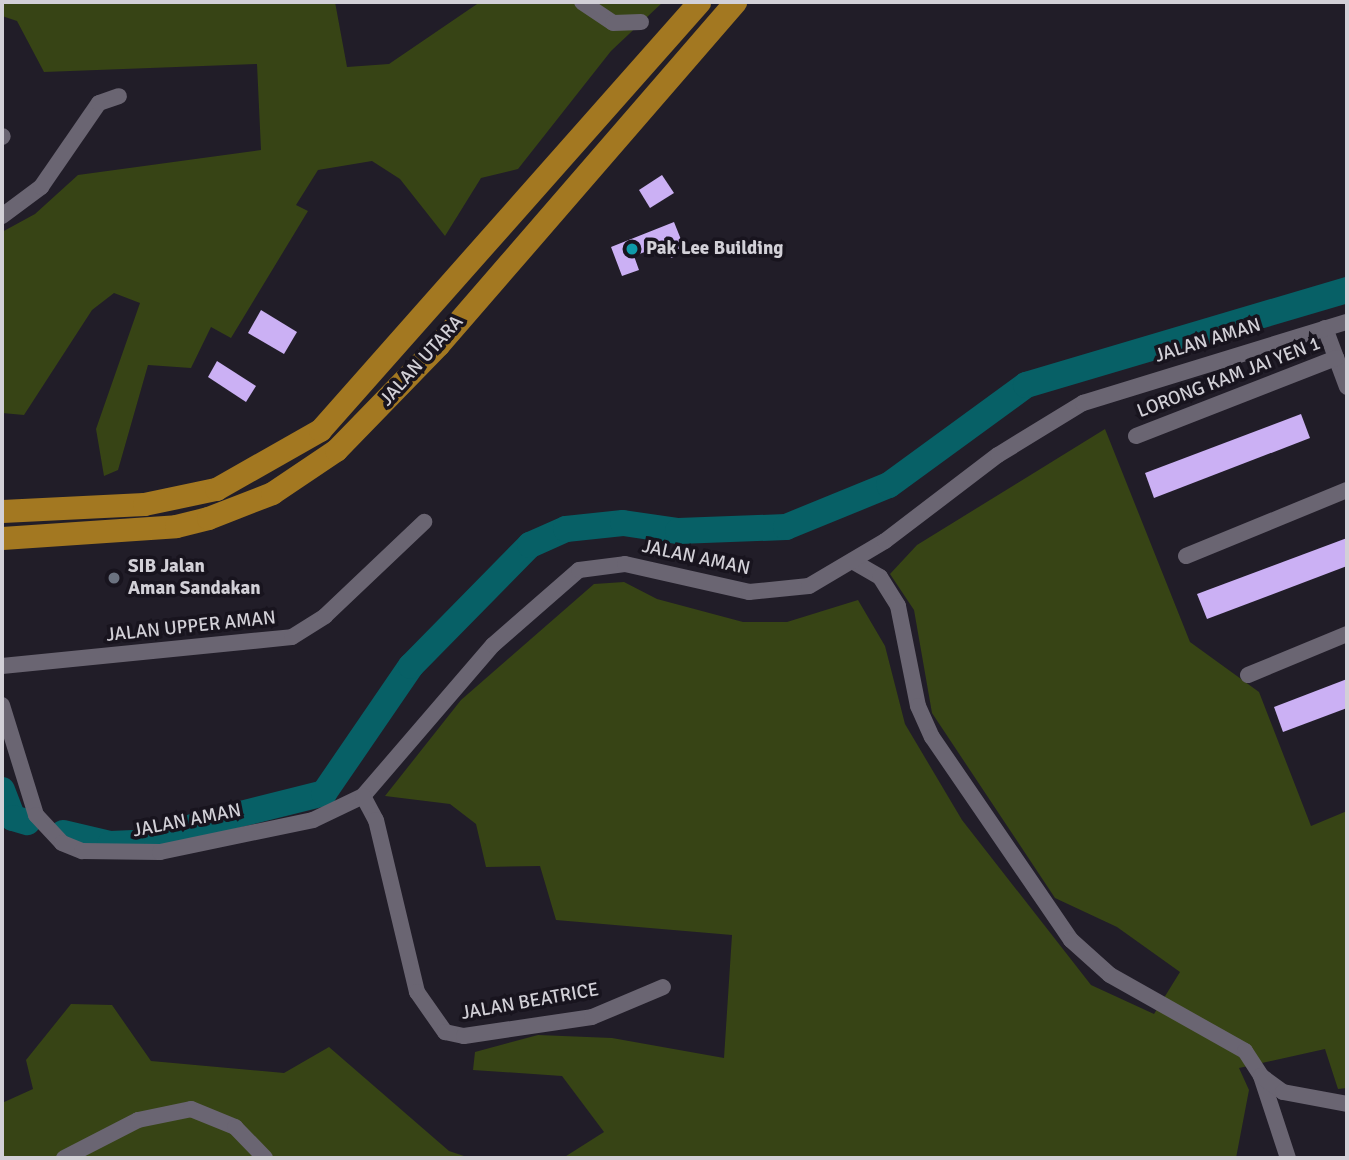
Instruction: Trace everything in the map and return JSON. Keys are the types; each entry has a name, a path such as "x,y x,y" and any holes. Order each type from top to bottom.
{"highway":[{"name":"JALAN UTARA","path":"2,511 144,504 203,492 242,478 320,430 699,2"},
{"name":"JALAN UTARA","path":"2,538 197,521 272,493 337,450 438,345 735,2"}],"street":[{"path":"582,2 613,23 641,22"},
{"path":"2,216 41,187 99,103 119,96"},
{"name":"JALAN AMAN","path":"2,705 36,815 62,843 82,851 160,852 313,820 363,796 493,645 579,570 625,564 726,589 779,592 809,586 854,562 998,455 1083,403 1347,322"},
{"path":"1325,328 1347,387"},
{"name":"LORONG KAM JAI YEN 1","path":"1136,436 1336,358"},
{"path":"1186,555 1347,490"},
{"name":"JALAN UPPER AMAN","path":"2,666 292,637 325,615 424,522"},
{"path":"854,562 880,578 898,606 918,706 932,737 1071,940 1110,975 1226,1038 1261,1076 1283,1092 1347,1104"},
{"path":"1248,675 1347,634"},
{"name":"JALAN BEATRICE","path":"363,796 376,820 417,992 445,1032 464,1036 592,1017 663,987"},
{"path":"1261,1076 1288,1158"},
{"path":"64,1158 138,1120 191,1109 235,1127 265,1158"}],"green space":[{"path":"2,2 335,2 347,67 389,64 480,2 663,2 611,51 518,169 481,178 445,236 400,179 372,161 318,170 296,205 308,211 231,338 211,327 191,368 148,365 118,470 104,476 96,429 140,303 114,293 92,310 24,415 2,413 2,232 35,214 78,175 261,150 257,64 44,72 17,21 2,16"},
{"path":"1105,429 1190,642 1259,692 1311,826 1347,811 1347,1088 1338,1089 1325,1049 1239,1068 1249,1090 1236,1158 563,1158 604,1132 562,1076 473,1070 475,1052 538,1035 612,1038 724,1058 732,935 556,920 540,866 486,867 476,824 450,804 385,796 461,700 594,584 624,582 657,599 743,622 787,622 858,600 885,646 905,724 962,820 1091,985 1154,1014 1180,972 1117,927 1055,898 932,713 914,610 890,574 917,545"},
{"path":"71,1004 112,1005 151,1061 284,1073 329,1047 449,1151 470,1158 2,1158 2,1103 33,1089 26,1060"}],"building":[{"path":"662,175 674,193 650,208 639,190"},
{"name":"Pak Lee Building","path":"674,222 686,252 671,258 666,244 634,256 639,270 622,276 611,247"},
{"path":"261,310 297,332 284,354 248,333"},
{"path":"217,361 256,386 246,402 208,377"},
{"path":"1301,414 1310,438 1154,498 1145,473"},
{"path":"1347,538 1347,566 1207,619 1197,594"},
{"path":"1347,679 1347,708 1283,732 1274,707"}],"waterway":[{"path":"63,833 110,844 157,842 197,825 324,793 411,666 530,545 566,529 623,523 678,531 786,527 889,485 1026,385 1347,290"},
{"path":"2,790 13,818 27,822"}],"place":[{"name":"Pak Lee Building","path":"632,249"},
{"name":"SIB Jalan Aman Sandakan","path":"114,578"}]}
